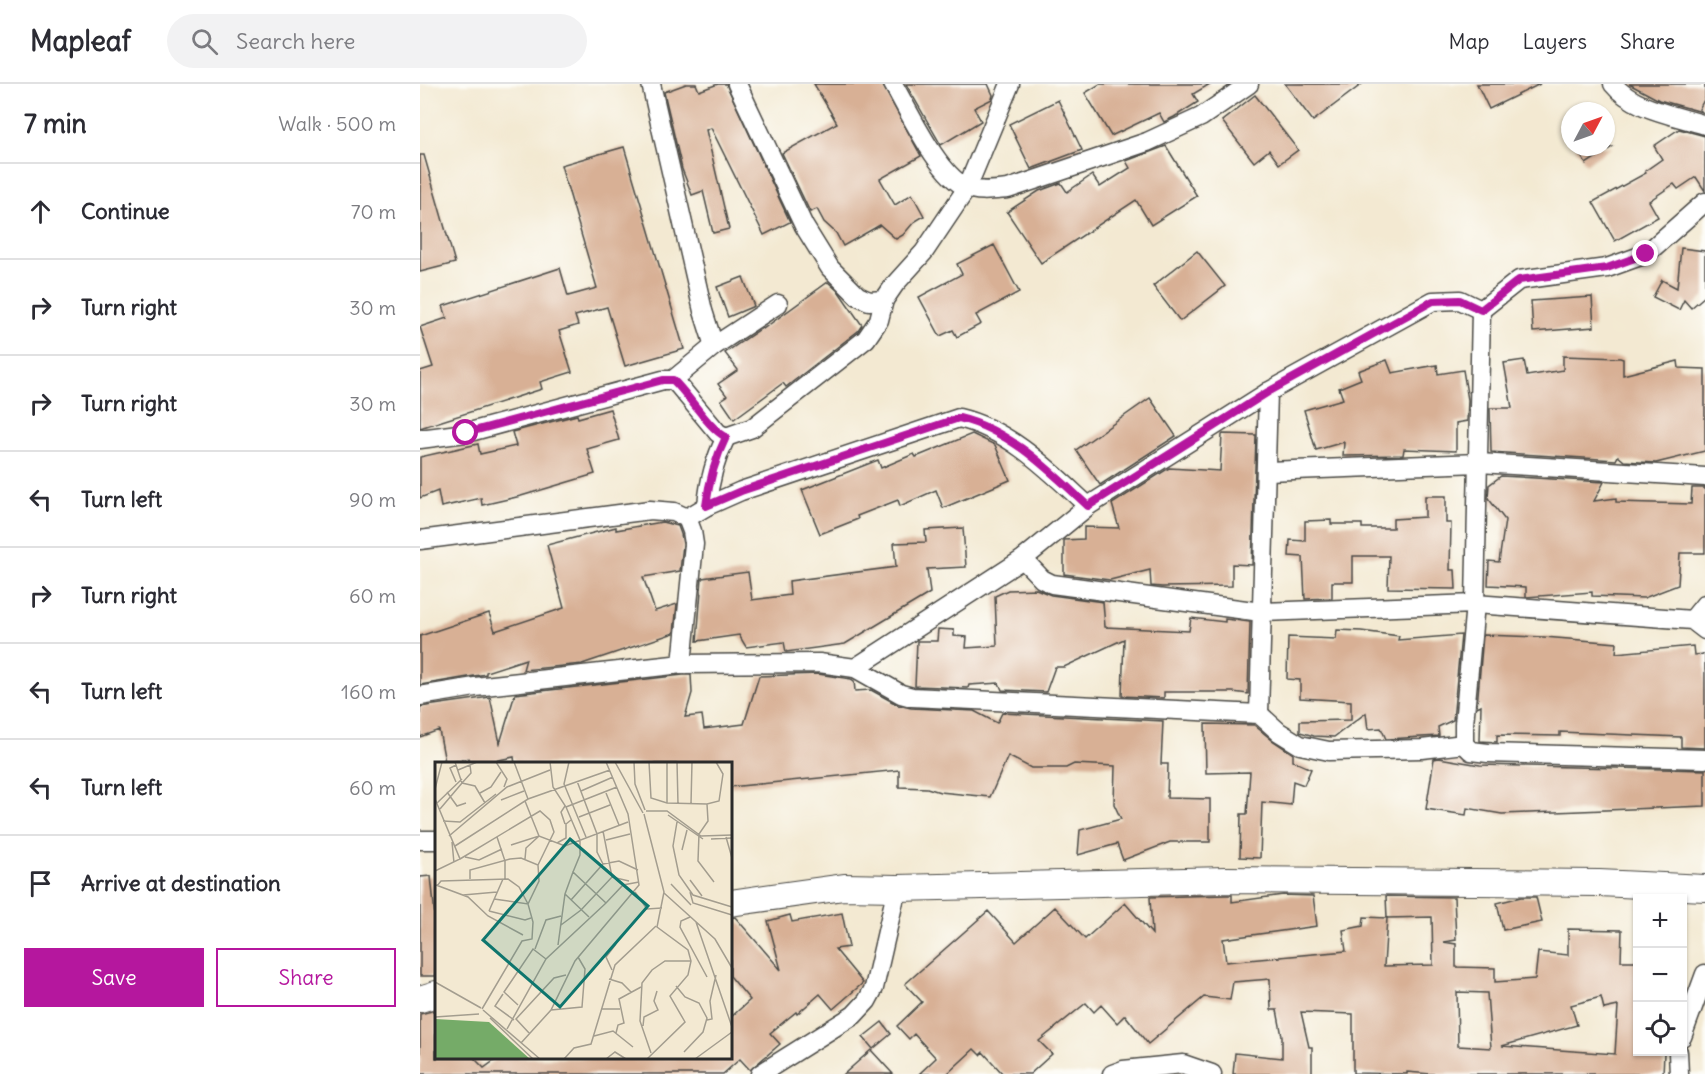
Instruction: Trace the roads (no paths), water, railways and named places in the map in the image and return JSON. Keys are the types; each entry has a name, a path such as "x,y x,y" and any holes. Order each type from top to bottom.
{"street":[{"path":"651,84 702,312 714,346"},
{"path":"737,84 804,226 830,268 858,296 869,301 884,300"},
{"path":"893,84 937,161 951,177 967,188 987,190 1008,189 1147,142 1202,117 1249,84"},
{"path":"706,506 709,484 718,452 726,437 752,428 866,339 879,320 884,300 924,252 967,188 1010,84"},
{"path":"1613,84 1619,92 1640,103 1705,125"},
{"path":"1481,310 1519,280 1607,268 1646,254 1705,202"},
{"path":"855,668 1023,559 1088,506 1268,392 1433,301 1460,300 1481,310"},
{"path":"420,438 466,433 663,380 673,380 714,346 778,304"},
{"path":"1481,310 1475,604 1464,744 1471,751 1488,753 1705,759"},
{"path":"673,380 718,433 726,437"},
{"path":"1259,714 1268,392"},
{"path":"687,518 706,506 741,491 959,418 979,423 1005,438 1039,462 1088,506"},
{"path":"1267,471 1479,463 1705,477"},
{"path":"420,540 650,510 674,512 687,518 694,544 682,664"},
{"path":"1023,559 1042,579 1052,584 1261,612 1475,604 1698,625 1705,604"},
{"path":"420,696 475,687 682,664 819,663 855,668 901,694 912,697 1259,714 1279,732 1300,745 1329,751 1422,749 1464,744"},
{"path":"732,903 844,887 897,888 1226,880 1599,883 1705,888"},
{"path":"760,1074 854,1015 867,1001 874,988 897,888"},
{"path":"1687,1026 1705,974"},
{"path":"420,999 435,994"},
{"path":"1678,1056 1679,1074"},
{"path":"1112,1074 1123,1070 1183,1064 1212,1074"}]}
